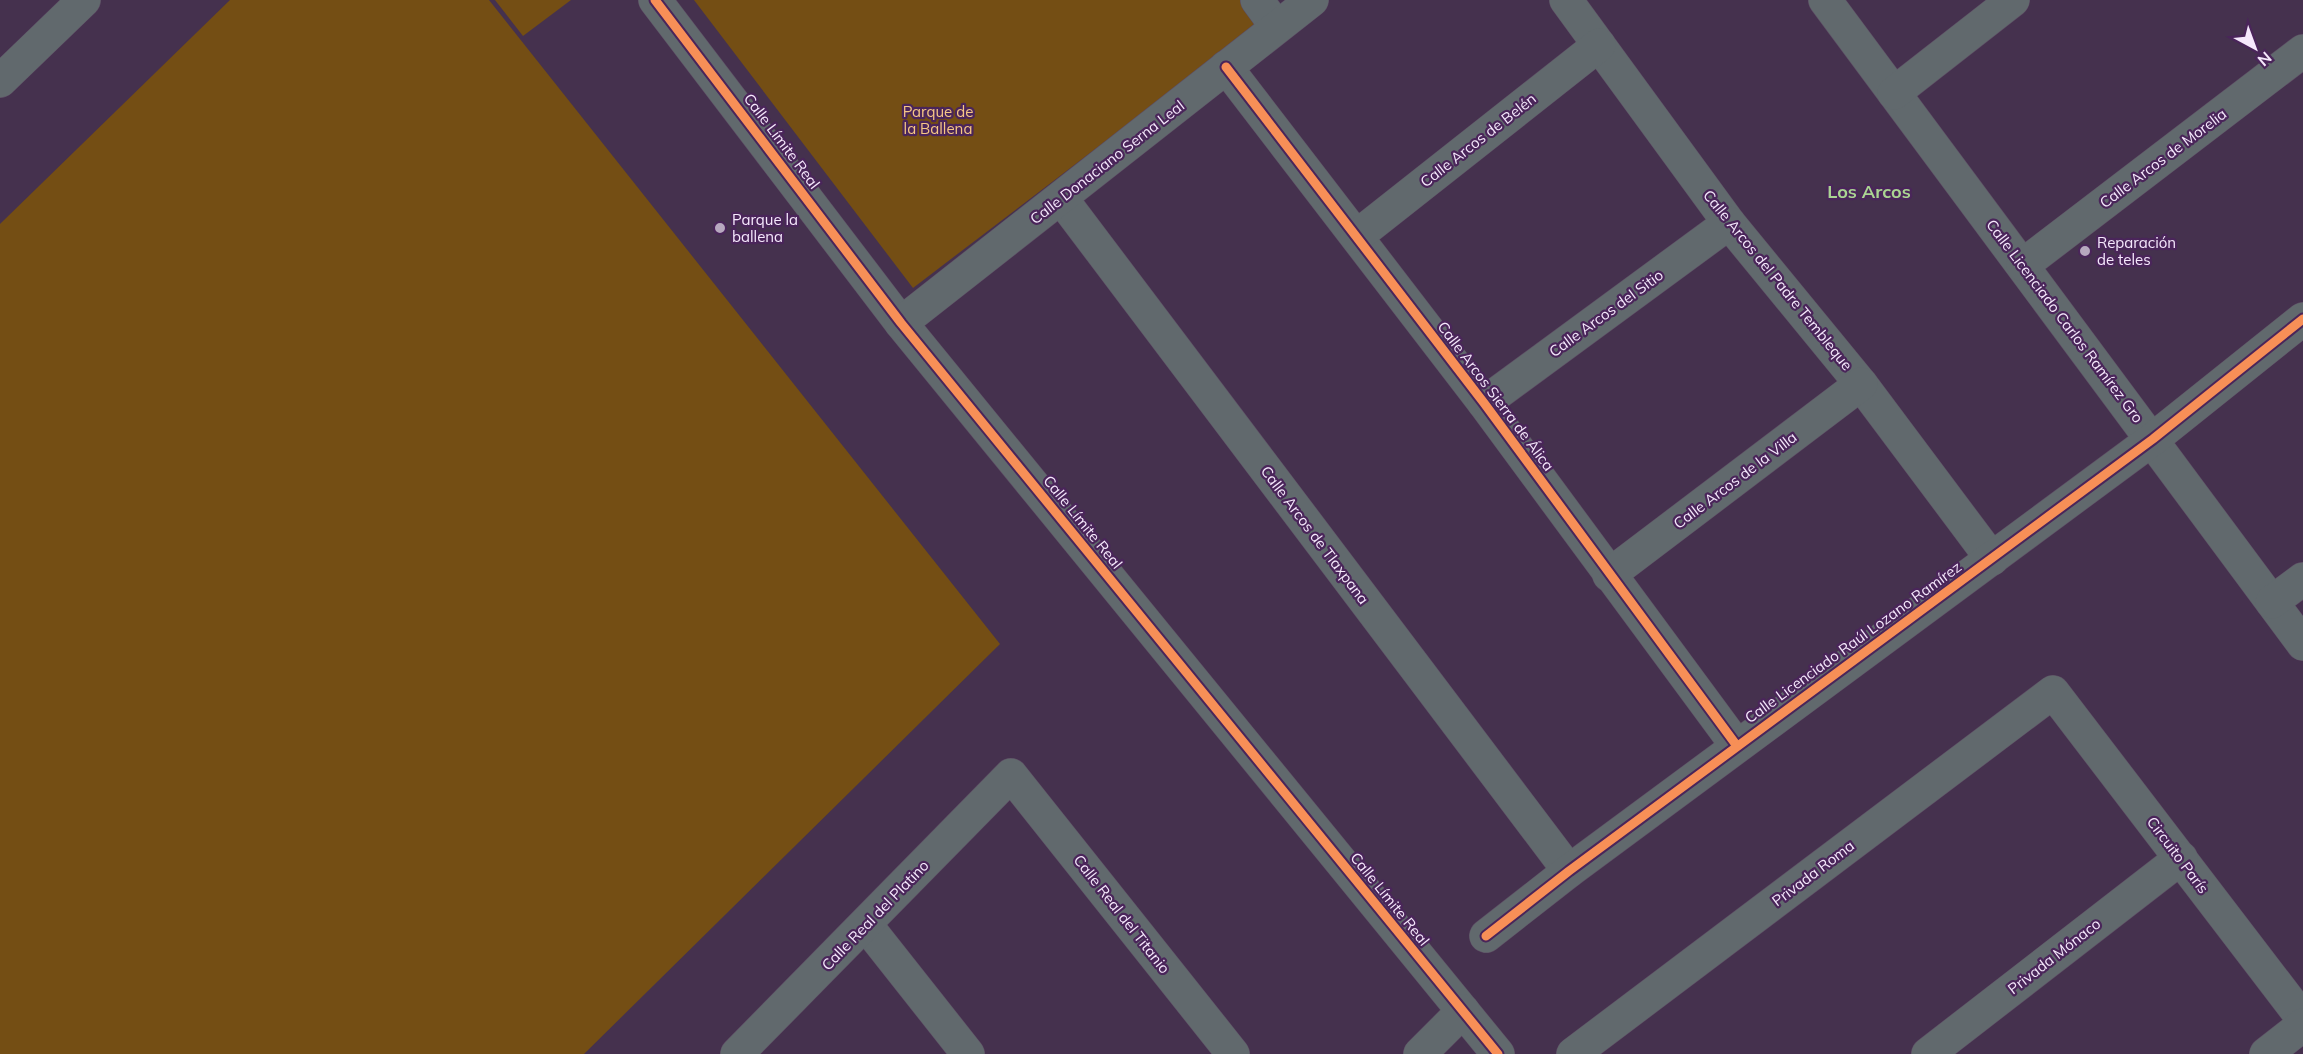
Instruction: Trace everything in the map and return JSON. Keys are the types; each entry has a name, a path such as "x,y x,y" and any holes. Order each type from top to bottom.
{"street":[{"path":"0,81 84,0"},
{"name":"Calle Límite Real","path":"655,0 901,322 1498,1054"},
{"path":"1257,0 1276,26"},
{"name":"Calle Donaciano Serna Leal","path":"901,322 1312,0"},
{"name":"Calle Arcos del Padre Tembleque","path":"1566,0 1729,223 1862,384 1992,559"},
{"name":"Calle Licenciado Carlos Ramírez Gro","path":"1826,0 2303,644"},
{"path":"1894,93 2013,0"},
{"name":"Calle Arcos de Belén","path":"1357,236 1599,45"},
{"name":"Calle Arcos de Morelia","path":"2023,265 2303,51"},
{"name":"Calle Arcos Sierra de Álica","path":"1227,67 1484,403 1737,746"},
{"name":"Calle Arcos de Tlaxpana","path":"1061,198 1569,871"},
{"name":"Calle Arcos del Sitio","path":"1484,403 1729,223"},
{"name":"Calle Licenciado Raúl Lozano Ramírez","path":"1486,936 1569,871 2153,439 2303,319"},
{"name":"Calle Arcos de la Villa","path":"1609,575 1862,384"},
{"path":"2272,602 2303,579"},
{"name":"Circuito París","path":"2053,692 2303,1019"},
{"name":"Privada Roma","path":"1573,1054 2053,692"},
{"name":"Calle Real del Platino","path":"737,1054 1011,775"},
{"name":"Calle Real del Titanio","path":"1011,775 1233,1054"},
{"name":"Privada Mónaco","path":"1928,1054 2181,858"},
{"path":"866,925 969,1054"},
{"path":"1420,1054 1463,1011"},
{"path":"2266,1054 2303,1025"}],"green space":[{"path":"230,0 489,0 1000,644 584,1054 0,1054 0,224"},
{"path":"495,0 571,0 523,36"},
{"name":"Parque de la Ballena","path":"694,0 1254,0 1267,18 913,288"}],"cycle path":[{"path":"655,0 901,323 1498,1054"},
{"path":"1226,67 1484,403 1737,746"},
{"path":"1486,936 1569,871 2153,439 2303,319"}],"place":[{"name":"Parque la ballena","path":"720,228"},
{"name":"Reparación de teles","path":"2085,251"}],"district":[{"name":"Los Arcos","path":"1869,191"}]}
